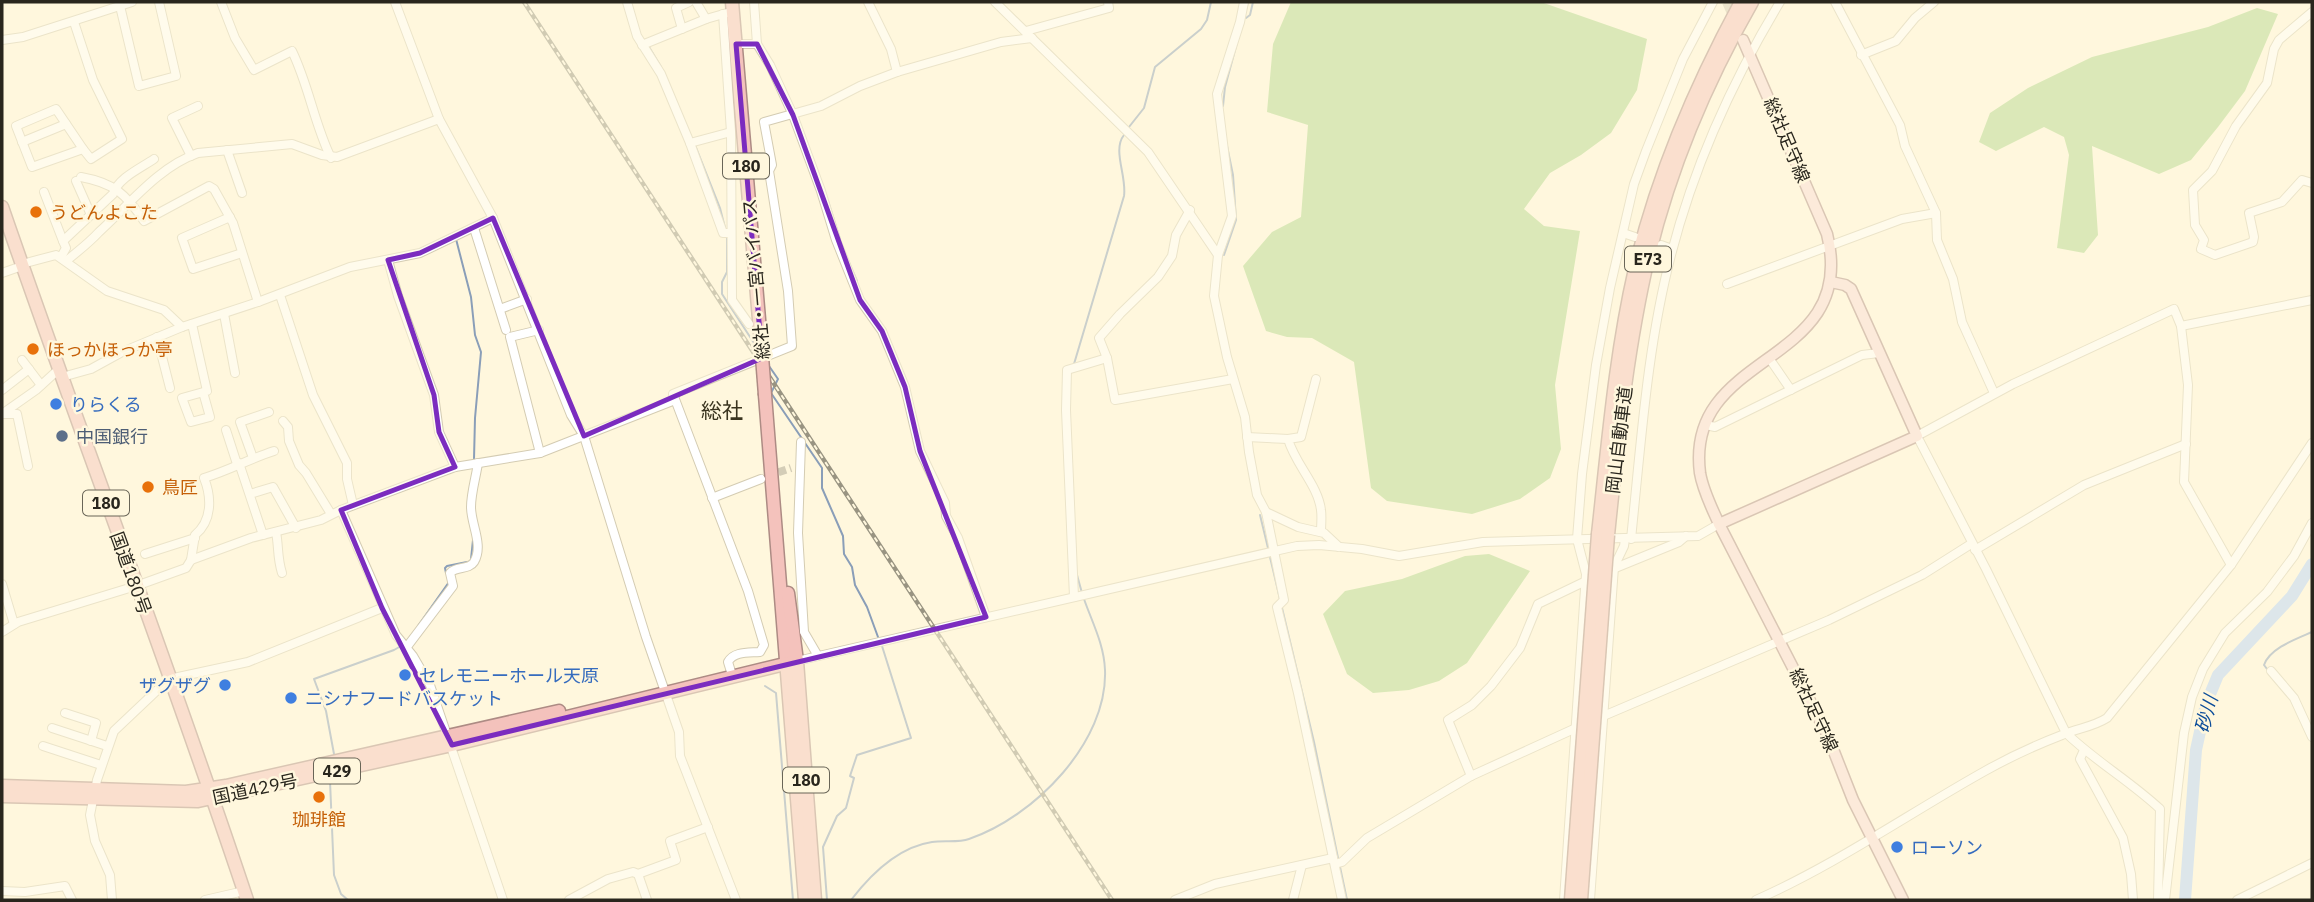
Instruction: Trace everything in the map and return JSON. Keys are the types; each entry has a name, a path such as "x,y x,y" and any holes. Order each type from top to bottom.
{"highway":[{"name":"岡山自動車道","path":"1571,900 1623,328 1635,268 1673,145 1714,52 1741,2"},
{"name":"岡山自動車道","path":"1581,900 1603,534 1633,329 1664,203 1682,149 1723,57 1752,2"},
{"name":"総社・一宮バイパス","path":"730,9 736,44 755,327 765,395 775,514 787,579 805,900"},
{"name":"国道180号","path":"2,207 212,793 245,895"},
{"name":"総社・一宮バイパス","path":"791,662 815,900"},
{"name":"国道429号","path":"2,786 197,801 212,793 634,702 666,691 791,662"},
{"name":"国道429号","path":"2,796 94,793"}],"main road":[{"name":"総社足守線","path":"1743,40 1827,234 1830,247 1830,282 1815,318 1790,344 1732,385 1718,400 1702,438 1700,474 1719,524 1827,734 1853,800 1903,900"},
{"path":"1719,524 1917,436 1851,289 1830,282"}],"street":[{"path":"2,40 23,37 132,2"},
{"path":"118,5 139,86 176,76 159,2"},
{"path":"220,2 235,38 254,70 292,51 304,76 323,141 331,158"},
{"path":"395,2 439,120 493,218 572,415 583,436 679,732 680,756 736,900"},
{"path":"627,2 636,36 644,43 656,64 690,143 723,233 728,233"},
{"path":"682,29 676,8 689,2"},
{"path":"696,2 706,19"},
{"path":"754,2 757,44 771,65 793,115 836,240 860,300 882,331 905,387 920,451 945,503 946,516 958,538 986,617"},
{"path":"868,2 891,49 897,72"},
{"path":"995,2 1148,152 1190,210 1218,255"},
{"path":"1026,31 1109,8 1108,2"},
{"path":"1244,2 1217,94 1232,216 1218,255 1214,296 1233,379 1245,417 1257,495 1266,512 1271,552 1284,600 1277,607 1337,862 1342,900"},
{"path":"1564,900 1586,581 1577,539 1596,365 1634,184 1664,103 1698,27 1713,2"},
{"path":"1590,900 1614,567 1628,539 1649,375 1672,249 1701,163 1749,53 1780,2"},
{"path":"1835,2 1900,125 1905,146 1936,213 1937,240 1953,279 1962,322 1994,393"},
{"path":"1861,55 1896,41 1915,18 1934,2"},
{"path":"644,43 730,9 731,132 735,174 728,233 732,300 755,327"},
{"path":"2312,12 2279,40 2274,49 2267,83 2236,127 2212,171 2193,190 2195,225 2204,240 2201,249 2215,255 2253,242 2249,213 2281,202 2302,180 2312,183"},
{"path":"74,22 93,80 122,139 91,159 56,109 16,126 32,167 83,149"},
{"path":"732,675 728,662 731,657 760,652 764,645 748,591 673,394 792,346 788,291 767,171 772,166 764,122 821,106 860,86 897,72 1001,42 1032,38"},
{"path":"736,44 757,44"},
{"path":"191,156 172,118 198,106"},
{"path":"63,259 99,233 141,189 191,156 292,144 331,158 439,120"},
{"path":"22,142 66,124"},
{"path":"690,143 731,132"},
{"path":"227,150 242,194"},
{"path":"64,241 113,194 115,187 154,159"},
{"path":"91,215 78,179 115,187 130,200 144,221 209,186 230,217 258,302"},
{"path":"44,192 66,248 63,259"},
{"path":"1190,210 1176,235 1172,256 1158,277 1099,338 1107,358 1115,400 1233,379"},
{"path":"1727,284 1902,219 1936,213"},
{"path":"230,217 183,238 193,269 242,253"},
{"path":"2,414 61,373 91,369 121,352 182,327 279,295 351,267 420,253 493,218"},
{"path":"474,228 506,330"},
{"path":"1623,233 1635,237"},
{"path":"1661,246 1672,249"},
{"path":"2,274 56,255 107,291 164,310 182,327"},
{"path":"387,260 434,395 439,432 455,467"},
{"path":"279,295 313,395 347,463 352,505"},
{"path":"500,309 527,299"},
{"path":"2181,326 2312,300"},
{"path":"2158,900 2160,809 2145,794 2084,750 2066,733 1917,436 1994,393 2174,309 2181,326 2188,385 2185,482 2231,565"},
{"path":"224,313 234,373"},
{"path":"192,324 207,391 203,392"},
{"path":"538,330 510,337 540,453"},
{"path":"157,337 170,388"},
{"path":"1706,425 1715,427 1862,355 1879,354"},
{"path":"1075,597 1066,410 1072,368 1107,358"},
{"path":"1769,358 1791,390"},
{"path":"22,360 41,385"},
{"path":"2,390 29,369"},
{"path":"1247,436 1288,439 1301,437 1316,379"},
{"path":"191,560 263,535 296,528 455,467 540,453 675,400"},
{"path":"253,458 240,422 269,412"},
{"path":"2,414 17,414 28,466"},
{"path":"284,421 299,465 331,514"},
{"path":"226,430 263,535"},
{"path":"1288,439 1293,456 1316,494 1321,509 1321,532"},
{"path":"801,442 795,467 804,632 818,656"},
{"path":"1756,900 1813,873 2020,752 2099,723 2115,709 2231,565 2312,443"},
{"path":"1175,900 1215,884 1302,864 1337,862 1367,838 1471,776 1574,728 1780,639 1829,621 1910,581 2084,485 2186,444"},
{"path":"2,632 14,624 186,568 211,500 204,478 229,471 238,464 274,451"},
{"path":"404,645 453,586 450,573 453,569 474,562 478,545 471,508 475,463"},
{"path":"712,498 761,479"},
{"path":"250,494 273,487 296,528"},
{"path":"341,510 382,608 396,635 430,685 503,900"},
{"path":"1266,512 1298,527 1321,532 1339,547"},
{"path":"2165,900 2184,733 2192,696 2203,669 2225,633 2267,592 2294,556 2312,523"},
{"path":"791,662 1308,545 1362,549 1399,556 1483,542 1698,536 1719,524"},
{"path":"276,532 276,553 282,573"},
{"path":"1471,776 1448,720 1472,705 1491,686 1520,648 1538,604 1686,536"},
{"path":"145,554 195,538"},
{"path":"2,584 14,624"},
{"path":"112,900 110,876 91,829 94,793 114,731 169,679 248,662 382,608"},
{"path":"2271,671 2294,698 2312,737"},
{"path":"65,713 96,723 91,741"},
{"path":"52,728 107,746"},
{"path":"43,746 101,765"},
{"path":"2084,750 2080,759 2123,838 2131,874 2133,900"},
{"path":"569,900 608,879 632,872 638,874 676,860 670,841 708,827"},
{"path":"2237,900 2312,863"},
{"path":"1293,900 1302,864"},
{"path":"638,874 647,900"},
{"path":"2,891 25,892 65,886 72,900"},
{"path":"205,900 245,895"}],"highlighted area":[{"path":"736,44 757,44 793,115 860,300 882,331 905,387 920,451 986,617 452,745 382,608 341,510 455,467 439,432 434,395 388,260 420,253 493,218 584,436 762,358"}],"green space":[{"path":"1291,2 1541,2 1647,39 1637,90 1611,133 1550,173 1524,209 1544,226 1580,231 1555,385 1561,449 1550,478 1520,499 1472,514 1387,501 1371,488 1354,362 1312,338 1287,337 1266,331 1243,266 1272,232 1301,217 1308,125 1267,112 1273,44"},
{"path":"2257,8 2278,14 2245,91 2191,160 2159,174 2092,146 2098,235 2084,253 2057,248 2069,155 2064,137 2044,127 1996,151 1979,142 1990,113 2028,88 2092,57 2208,27"},
{"path":"1489,554 1530,571 1467,663 1439,681 1409,690 1373,693 1347,674 1323,614 1345,591 1402,579 1465,556"}],"waterway":[{"path":"1129,127 1144,108 1155,67 1201,29 1207,20 1211,2"},
{"path":"1223,106 1225,87 1248,2"},
{"path":"1246,18 1250,15 1253,2"},
{"path":"649,47 661,67"},
{"path":"1074,364 1124,196 1119,148 1124,135"},
{"path":"695,145 725,228"},
{"path":"1224,255 1236,220 1233,175 1227,146"},
{"path":"828,201 840,239"},
{"path":"727,237 727,272 722,282 722,294 754,343"},
{"path":"456,239 471,297 475,335 481,352 474,459"},
{"path":"844,251 857,281"},
{"path":"769,366 778,379 771,393 822,468 822,488 843,536 844,554 852,567 855,585 878,637"},
{"path":"1260,515 1268,548"},
{"path":"471,559 473,540"},
{"path":"1270,557 1280,599"},
{"path":"446,573 447,566 467,562"},
{"name":"砂川","path":"2185,900 2196,750 2206,704 2218,675 2292,596 2312,564"},
{"path":"1077,575 1082,593"},
{"path":"418,626 449,582"},
{"path":"851,900 876,872 897,856 920,845 965,840 994,828 1041,795 1062,773 1094,724 1103,697 1105,670 1102,651 1084,599"},
{"path":"1282,608 1338,858"},
{"path":"2267,669 2264,665 2272,654 2284,645 2312,632"},
{"path":"334,754 326,711 314,679 401,646"},
{"path":"827,900 823,847 837,816 846,808 854,778 850,776 857,755 911,738 882,646"},
{"path":"765,686 776,693 793,900"},
{"path":"330,781 334,875 341,894 348,900"},
{"path":"1340,867 1347,900"}],"tunnel":[{"path":"1727,2 1736,22"},
{"path":"738,173 766,171"},
{"path":"767,476 791,468"}],"railway":[{"path":"524,2 1112,900"}],"place":[{"name":"うどんよこた","path":"36,212"},
{"name":"ほっかほっか亭","path":"33,349"},
{"name":"りらくる","path":"56,404"},
{"name":"中国銀行","path":"62,436"},
{"name":"鳥匠","path":"148,487"},
{"name":"セレモニーホール天原","path":"405,675"},
{"name":"ザグザグ","path":"225,685"},
{"name":"ニシナフードバスケット","path":"291,698"},
{"name":"珈琲館","path":"319,797"},
{"name":"ローソン","path":"1897,847"}],"district":[{"name":"総社","path":"722,410"}]}
